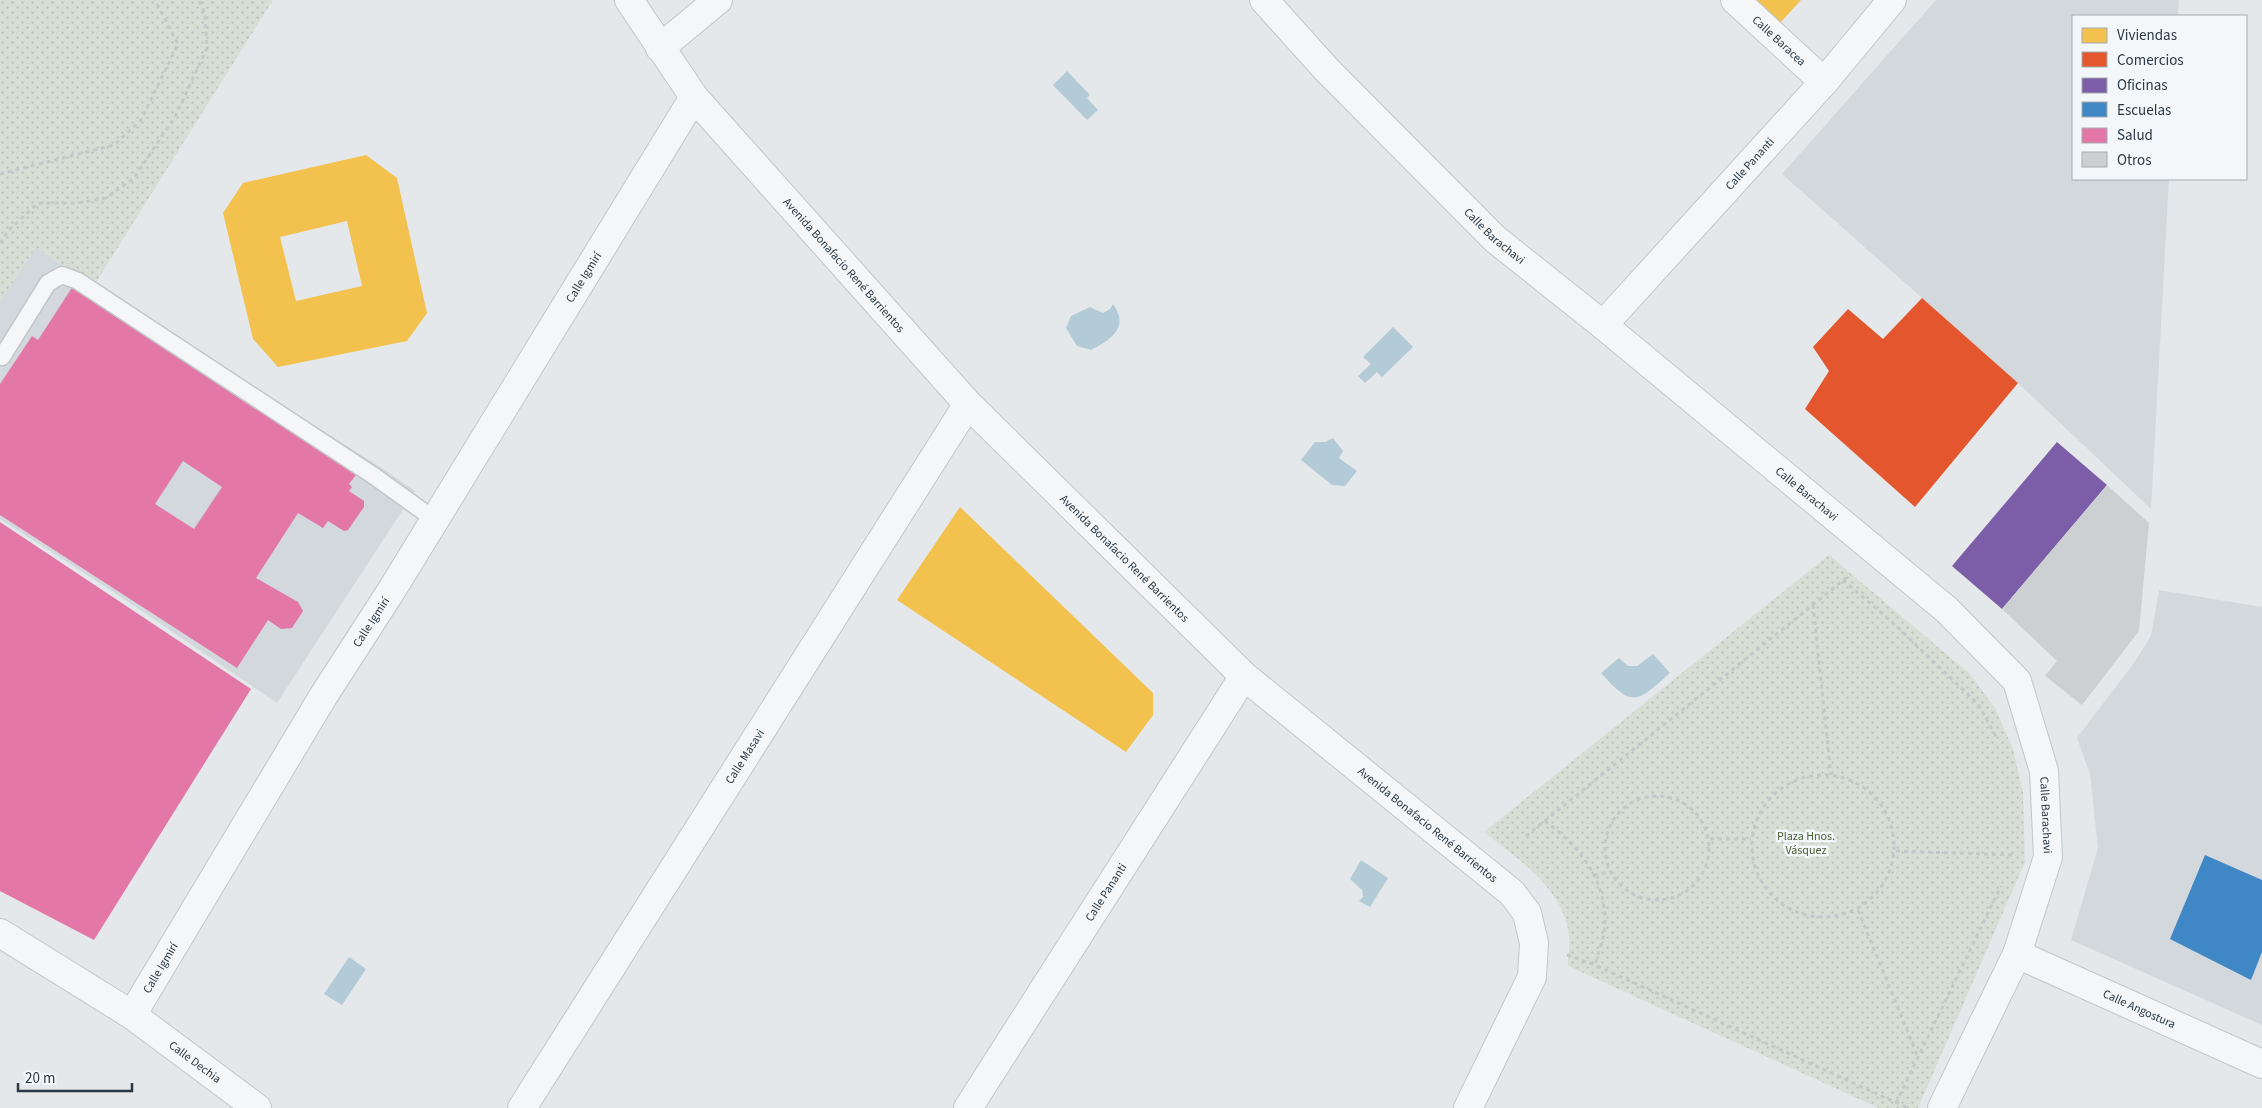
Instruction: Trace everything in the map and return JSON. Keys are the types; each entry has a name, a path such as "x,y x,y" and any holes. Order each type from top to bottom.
{"street":[{"name":"Avenida Bonafacio René Barrientos","path":"629,0 694,97 968,404 1244,676 1512,893 1527,913 1534,943 1532,977 1468,1108"},
{"path":"660,48 718,0"},
{"name":"Calle Barachavi","path":"1264,0 1327,70 1495,239 1604,325 1946,610 2017,681 2044,771 2048,857 2017,954 1942,1108"},
{"name":"Calle Baracea","path":"1735,0 1824,82"},
{"name":"Calle Pananti","path":"1604,325 1824,82 1892,0"},
{"name":"Calle Igmirí","path":"132,1015 324,695 435,520 694,97"},
{"name":"Calle Masavi","path":"522,1108 968,404"},
{"name":"Calle Pananti","path":"968,1108 1244,676"},
{"path":"0,933 132,1015"},
{"name":"Calle Angostura","path":"2017,954 2262,1064"},
{"name":"Calle Dechia","path":"132,1015 257,1108"}],"lane":[{"path":"2,357 48,283 62,275 78,281 374,476 435,520"}],"path":[{"path":"0,174 114,145 140,120 178,44 155,0"},
{"path":"0,242 8,231 38,203 77,203 106,198 134,178 176,116 207,48 205,14 199,0"},
{"path":"1526,836 1852,574"},
{"path":"1843,580 1892,622 1978,704 1999,742"},
{"path":"1813,604 1832,775"},
{"path":"1832,775 1865,787 1889,815 1896,851 1884,885 1858,910 1828,918 1798,914 1772,897 1754,871 1751,839 1759,812 1778,790 1803,777 1832,775"},
{"path":"1640,797 1671,797 1697,812 1710,839 1707,869 1687,892 1659,902 1629,894 1609,872 1604,842 1615,815 1640,797"},
{"path":"1545,821 1588,862 1602,893 1605,925 1595,965"},
{"path":"1710,839 1751,839"},
{"path":"2012,864 2016,855 2015,848"},
{"path":"1896,851 2016,855"},
{"path":"1594,875 1609,872"},
{"path":"1896,1103 2003,882"},
{"path":"1858,910 1918,1057"},
{"path":"1534,943 1595,965 1908,1108"}],"shaded area":[{"path":"1936,0 2179,0 2178,15 2072,15 2072,180 2169,180 2151,509 2018,383 1782,174"},
{"path":"36,247 93,287 382,468 415,491 277,703 115,593 0,519 0,302"},
{"path":"2159,590 2262,607 2262,1025 2071,940 2098,848 2090,774 2077,738 2134,663 2151,636"}],"green space":[{"path":"0,0 273,0 93,287 36,247 0,302"},
{"name":"Plaza Hnos. Vásquez","path":"1829,555 1970,674 1995,708 2013,749 2023,792 2025,862 1918,1108 1879,1108 1568,966 1569,935 1565,918 1558,903 1537,876 1484,832"}],"water":[{"path":"1067,71 1090,95 1087,98 1098,110 1087,120 1053,85"},
{"path":"1113,304 1120,319 1116,332 1105,342 1091,350 1077,346 1066,328 1071,316 1090,307 1103,313 1110,309"},
{"path":"1393,327 1413,347 1382,377 1377,372 1365,383 1358,376 1371,364 1363,357"},
{"path":"1333,438 1343,451 1339,458 1357,471 1345,486 1332,485 1301,460 1315,442 1325,442"},
{"path":"1653,654 1670,673 1642,695 1628,696 1612,685 1601,673 1619,658 1628,666 1637,666"},
{"path":"1361,860 1388,878 1370,907 1359,901 1363,897 1362,890 1350,879"},
{"path":"349,957 366,969 342,1005 324,994"}],"building: Viviendas":[{"path":"1749,0 1801,0 1778,25"},
{"path":"366,155 397,178 427,313 407,341 278,367 253,339 223,213 243,183","holes":["347,221 362,286 296,301 280,237"]},
{"path":"960,507 1153,693 1153,715 1126,752 897,600"}],"building: Comercios":[{"path":"1922,298 2018,383 1915,507 1805,409 1829,371 1813,347 1848,309 1883,339"}],"building: Oficinas":[{"path":"2057,442 2107,485 2002,609 1952,566"}],"building: Escuelas":[{"path":"2205,855 2262,880 2262,952 2251,980 2170,939"}],"building: Salud":[{"path":"75,283 359,471 349,484 352,487 349,491 364,501 364,507 348,530 344,531 328,521 323,528 298,513 256,578 298,602 303,611 292,628 281,629 268,620 237,668 0,515 0,384 32,336 38,340","holes":["183,461 222,487 194,529 155,504"]},
{"path":"0,522 251,689 94,940 0,891"}],"building: Otros":[{"path":"2107,485 2149,523 2139,631 2082,705 2045,676 2057,661 2002,609"}]}
